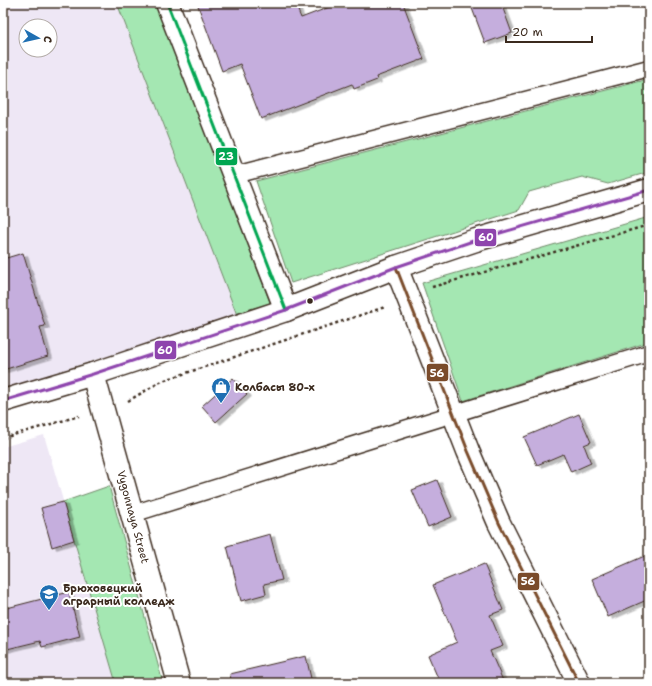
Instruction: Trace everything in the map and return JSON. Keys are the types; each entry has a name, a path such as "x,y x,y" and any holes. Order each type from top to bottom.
{"street":[{"path":"167,3 235,175 286,310"},
{"path":"3,401 93,374 286,310 396,268 476,240 649,190"},
{"path":"396,268 453,414 499,523 580,683"},
{"name":"Vygonnaya Street","path":"93,374 179,683"}],"lane":[{"path":"235,175 649,68"},
{"path":"132,514 649,353"}],"path":[{"path":"3,438 132,400 162,381 385,307 399,316 423,308 428,288 649,225"}],"shaded area":[{"path":"3,3 117,3 237,315 3,389"},
{"name":"Брюховецкий аграрный колледж","path":"44,435 116,683 3,683 3,447"}],"green space":[{"path":"117,3 156,3 271,305 237,315"},
{"path":"649,79 649,172 608,184 582,177 529,192 519,210 291,283 256,181"},
{"path":"649,217 649,342 463,401 422,283"},
{"path":"109,486 163,683 116,683 63,502"}],"building":[{"path":"197,3 295,3 301,18 340,3 403,3 424,59 376,77 377,80 354,89 352,84 261,119 240,64 222,71"},
{"path":"470,3 501,3 512,33 485,43"},
{"path":"23,253 45,326 40,327 48,356 3,370 3,259"},
{"path":"233,378 247,394 216,422 202,406"},
{"path":"579,414 591,442 584,445 591,463 571,472 563,454 537,465 524,437"},
{"path":"437,480 452,517 428,527 412,490"},
{"path":"63,502 74,540 52,547 41,508"},
{"path":"270,534 282,580 264,584 266,594 241,601 227,546"},
{"path":"649,554 649,599 608,617 592,579"},
{"path":"484,564 503,610 490,615 503,646 490,651 504,683 440,683 428,655 457,642 433,585"},
{"path":"69,592 80,637 42,647 40,641 3,650 3,609"},
{"path":"306,656 312,683 231,683 230,674"}],"transit line":[{"name":"23","path":"167,3 286,310"},
{"name":"60","path":"3,401 93,374 286,310 396,267 476,240 649,190"},
{"name":"56","path":"396,267 468,451 499,523 579,683"}],"place":[{"name":"Колбасы 80-х","path":"221,404"},
{"name":"Брюховецкий аграрный колледж","path":"49,611"}]}
